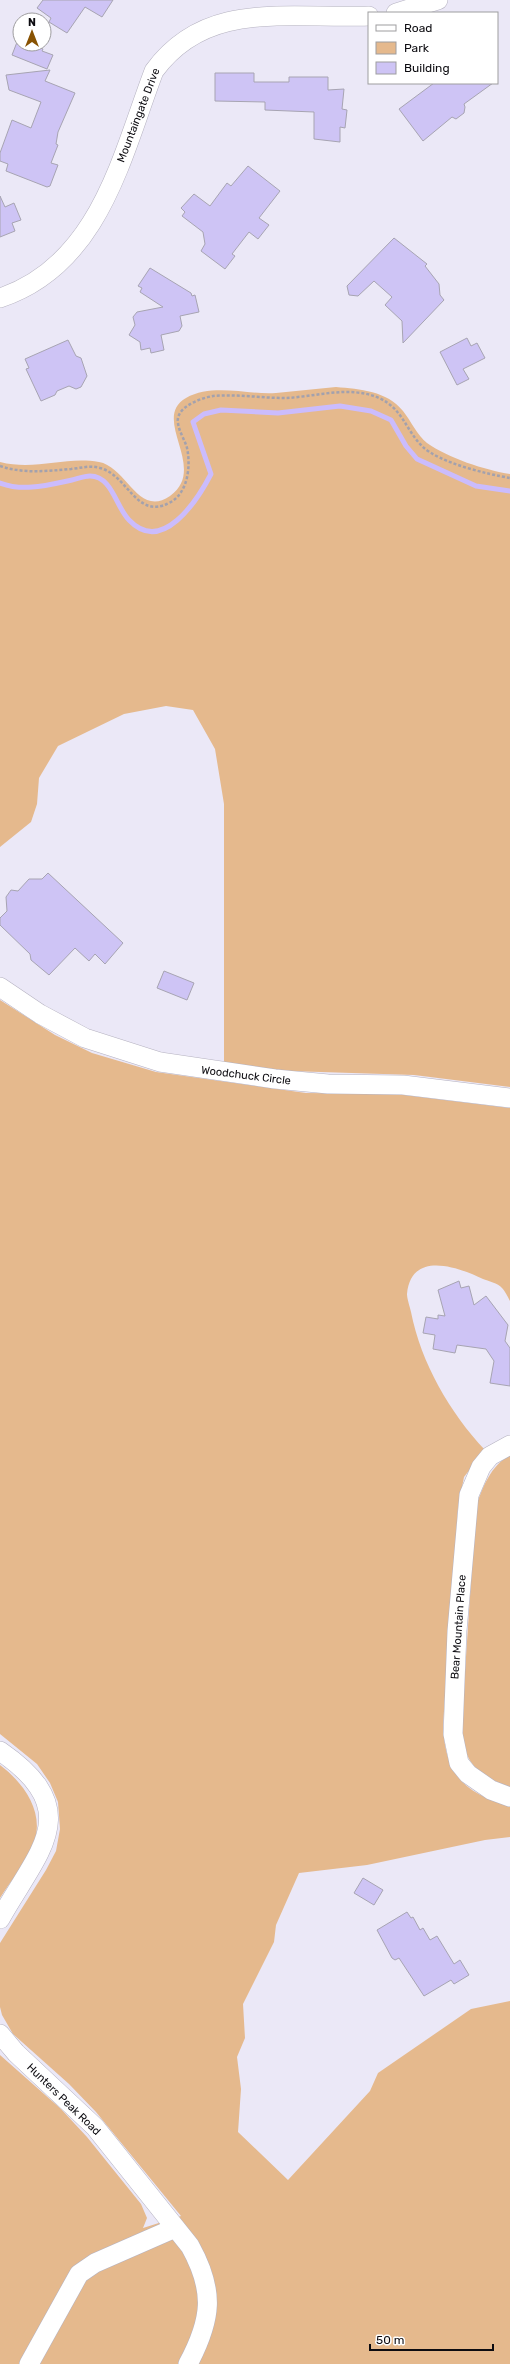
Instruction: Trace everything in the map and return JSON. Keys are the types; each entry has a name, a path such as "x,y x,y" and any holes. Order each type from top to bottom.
{"street":[{"path":"399,12 438,0"},
{"name":"Mountaingate Drive","path":"0,298 44,278 73,250 85,234 105,200 154,71 162,57 183,32 213,15 252,8 329,16 368,16"},
{"name":"Woodchuck Circle","path":"0,987 40,1014 85,1038 160,1062 282,1080 328,1084 403,1085 510,1098"},
{"name":"Bear Mountain Place","path":"510,1445 490,1456 481,1467 469,1495 458,1624 453,1734 460,1763 468,1774 491,1790 510,1797"},
{"path":"0,1751 21,1766 36,1781 45,1800 48,1831 36,1862 0,1919"},
{"name":"Hunters Peak Road","path":"0,2034 16,2053 95,2127 190,2246 202,2268 207,2286 208,2306 205,2325 188,2364"},
{"path":"29,2364 79,2274 95,2263 175,2228"}],"path":[{"path":"0,466 29,473 90,467 101,468 115,476 141,504 152,508 170,503 181,493 187,478 187,448 177,422 180,414 185,408 198,400 212,396 235,395 286,398 338,393 362,393 378,398 400,414 423,447 465,467 510,478"}],"green space":[{"path":"336,387 364,390 389,399 397,404 423,440 427,443 445,454 467,463 489,470 510,474 510,1087 414,1075 290,1071 224,1063 224,804 215,749 193,710 166,706 124,714 58,746 39,778 37,804 31,822 0,847 0,462 26,465 74,461 99,462 109,466 141,496 149,501 159,501 170,496 180,485 184,472 183,458 175,431 174,418 177,407 186,398 207,391 219,390 276,393"},
{"path":"0,1000 55,1035 92,1053 156,1072 306,1093 396,1094 510,1108 510,1301 503,1289 496,1283 461,1270 437,1266 426,1267 417,1271 410,1280 407,1294 422,1350 439,1386 460,1420 485,1450 464,1477 458,1508 443,1726 448,1758 453,1770 460,1780 469,1788 481,1795 510,1807 510,1837 485,1840 367,1865 299,1873 276,1925 274,1942 243,2004 245,2038 237,2057 241,2089 238,2132 288,2180 370,2091 378,2073 471,2009 510,2001 510,2364 0,2364 0,2055 61,2109 87,2137 141,2204 147,2218 143,2228 181,2216 96,2112 69,2084 13,2034 2,2015 0,2007 0,1943 46,1870 56,1851 60,1829 58,1802 50,1783 37,1764 0,1734"},
{"path":"510,1455 510,1787 490,1779 476,1768 466,1753 461,1732 476,1506 488,1477 497,1465"},
{"path":"0,1765 18,1781 25,1791 35,1812 37,1824 36,1836 29,1854 0,1898"}],"building":[{"path":"43,0 113,0 102,17 85,7 67,33 52,24 52,12 43,12 37,8"},
{"path":"13,52 45,52 53,55 47,69 12,55"},
{"path":"50,70 45,81 75,93 58,132 56,144 58,145 51,163 58,165 50,186 47,187 6,171 8,164 0,161 0,153 12,120 31,128 41,102 9,90 6,75"},
{"path":"215,73 254,73 254,82 289,82 289,77 328,77 328,90 344,89 342,109 347,110 345,128 340,127 340,142 314,139 314,112 265,110 265,102 215,101"},
{"path":"433,84 492,84 464,104 464,113 456,119 452,117 423,141 399,109"},
{"path":"248,166 280,191 259,218 269,225 258,239 249,232 232,254 235,256 225,269 201,251 205,244 203,232 182,216 185,212 181,208 194,194 210,206 227,183 231,186"},
{"path":"0,196 5,207 14,203 21,220 12,223 15,231 0,237"},
{"path":"394,238 427,264 425,266 439,284 440,295 444,300 403,343 402,321 385,305 392,297 374,281 358,296 349,295 347,286"},
{"path":"150,268 191,293 192,296 195,295 199,312 180,316 182,326 179,331 161,335 164,350 151,353 150,348 141,350 140,342 129,335 135,325 133,317 137,312 163,307 140,292 142,288 138,286"},
{"path":"467,338 471,346 477,343 485,358 463,369 469,379 457,385 440,352"},
{"path":"68,340 76,356 81,358 87,376 81,387 76,389 69,386 57,391 55,395 41,401 26,369 29,368 25,359"},
{"path":"48,873 123,943 105,964 95,954 89,961 75,948 49,975 31,960 30,954 0,925 0,918 7,911 6,897 11,890 18,891 29,879 42,879"},
{"path":"164,971 194,983 187,1000 157,988"},
{"path":"459,1281 461,1288 469,1286 474,1305 486,1296 508,1325 505,1341 510,1348 510,1386 490,1383 494,1361 486,1349 457,1345 455,1353 433,1349 435,1335 423,1333 426,1317 438,1319 438,1315 445,1316 438,1290"},
{"path":"363,1878 383,1890 374,1905 354,1893"},
{"path":"407,1912 411,1918 413,1917 420,1930 423,1928 430,1940 437,1936 454,1964 460,1960 469,1975 454,1984 451,1980 424,1996 399,1958 395,1960 392,1958 377,1930"}],"waterway":[{"path":"0,483 9,486 36,487 88,476 97,477 109,486 124,514 129,520 141,529 154,531 166,528 188,510 211,474 193,422 204,414 221,410 278,413 340,406 371,411 391,420 406,446 417,459 476,486 510,491"}]}
